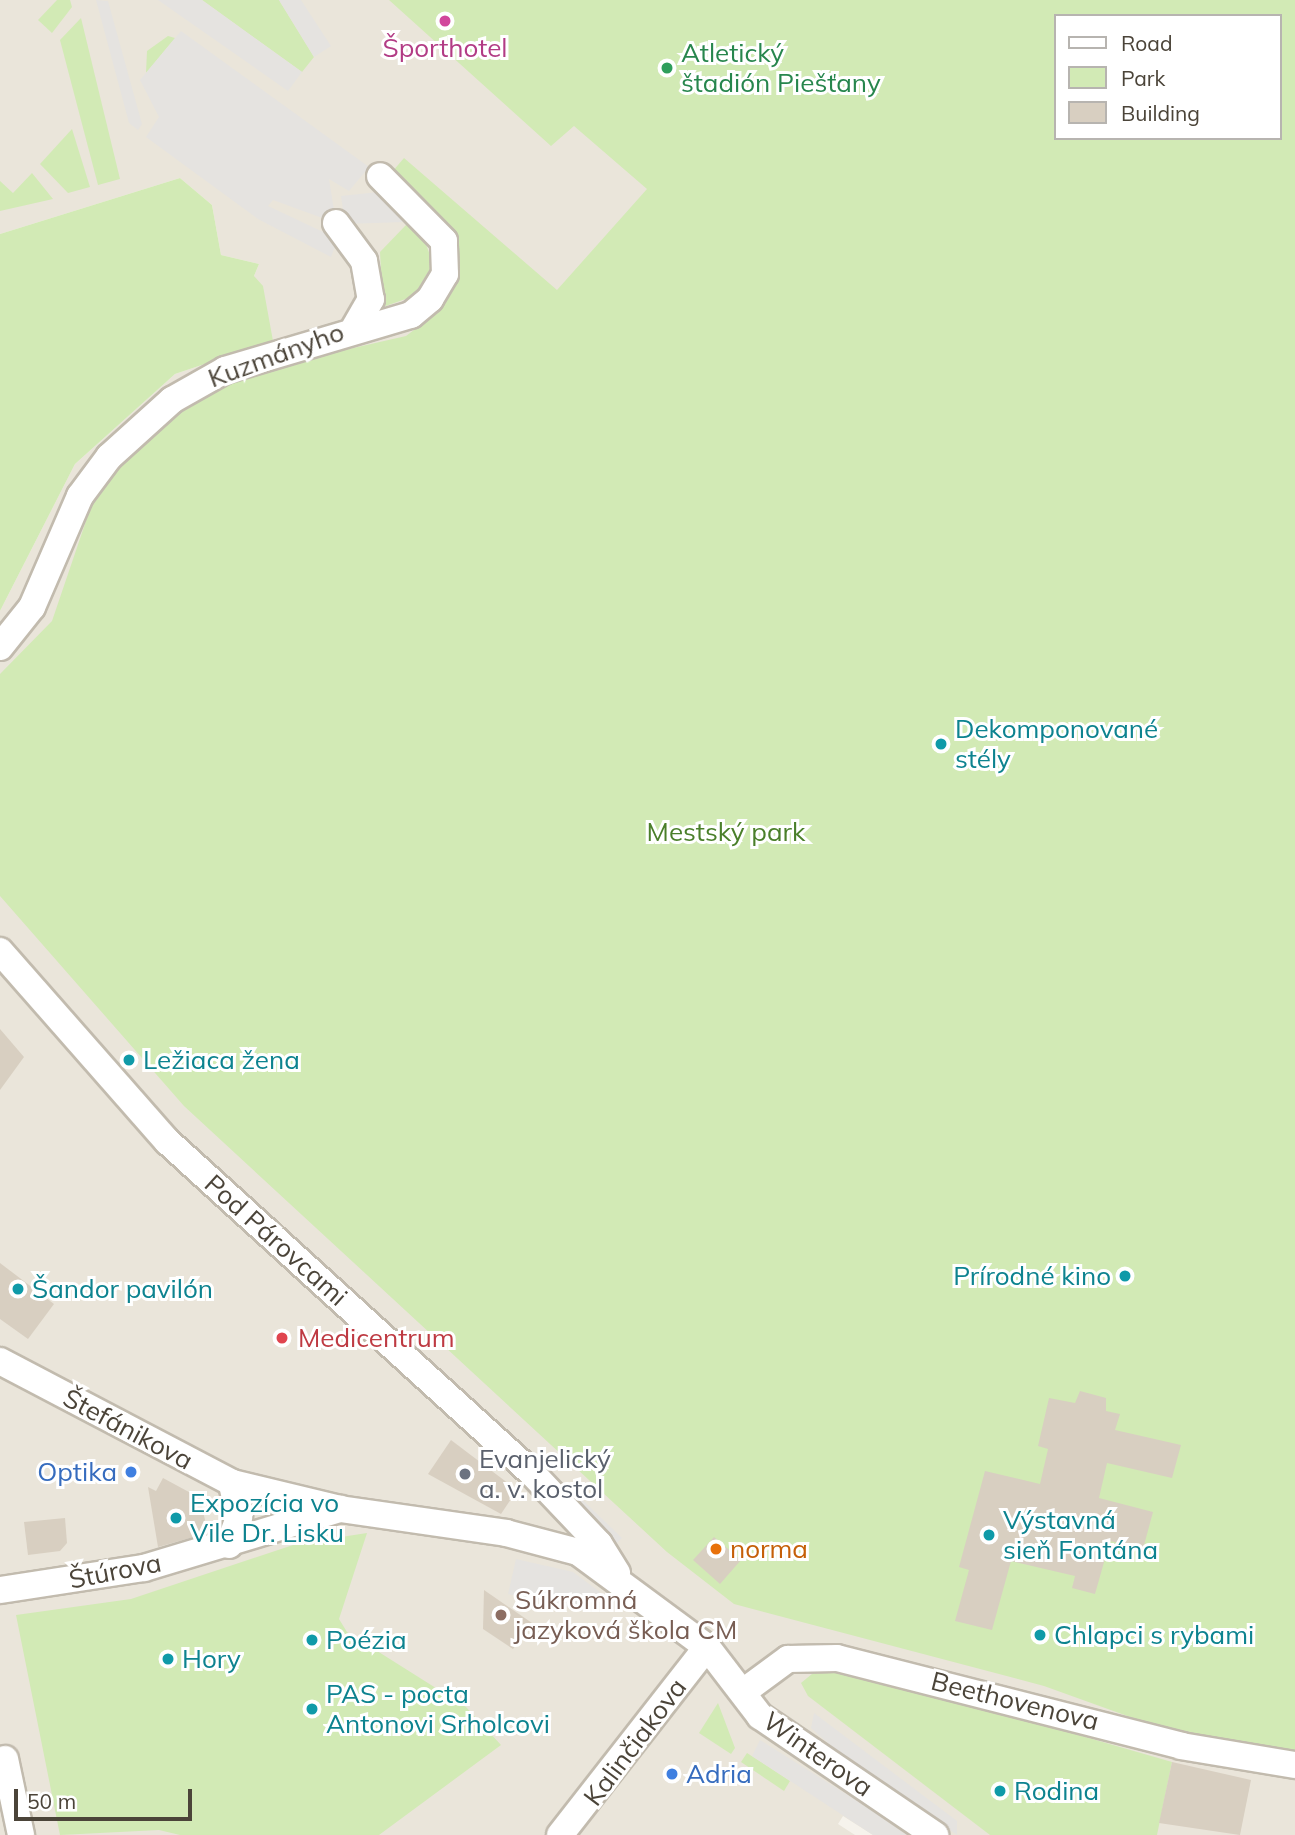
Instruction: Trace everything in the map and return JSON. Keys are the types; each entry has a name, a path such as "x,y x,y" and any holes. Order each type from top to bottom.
{"street":[{"name":"Kuzmányho","path":"0,647 32,607 80,496 141,426 225,370 355,327 411,315 445,274 444,242 380,176"},
{"name":"Kuzmányho","path":"336,223 366,274 371,299 355,327"},
{"name":"Pod Párovcami","path":"0,951 167,1141 554,1493 620,1578"},
{"name":"Štefánikova","path":"0,1361 232,1483 340,1509"},
{"path":"229,1545 239,1517 232,1483"},
{"path":"543,1542 555,1513 554,1493"},
{"name":"Winterova","path":"340,1509 543,1542 578,1552 620,1578 707,1647 760,1716 935,1835"},
{"name":"Štúrova","path":"0,1590 144,1569 340,1509"},
{"name":"Kalinčiakova","path":"560,1835 707,1647"},
{"name":"Beethovenova","path":"743,1692 788,1658 837,1658 1181,1746 1295,1765"},
{"path":"5,1759 21,1835"}],"shaded area":[{"name":"Mestský park","path":"0,0 914,0 1054,137 1054,140 1281,140 1281,134 1295,107 1295,1835 873,1835 843,1816 838,1824 855,1835 0,1835 0,611 75,464 175,374 272,341 254,276 259,264 221,255 212,205 180,178 0,234"},
{"path":"96,0 108,1 142,124 138,130 129,123"},
{"path":"158,0 202,0 302,72 288,91"},
{"path":"279,0 301,0 331,46 314,57"},
{"path":"181,31 369,167 349,191 329,179 336,223 273,200 268,206 338,239 331,257 258,219 146,137 159,117 140,80"},
{"path":"388,191 404,222 345,224 341,196"},
{"path":"566,1484 622,1538 614,1546 558,1491"},
{"path":"516,1559 573,1572 600,1592 585,1611 508,1594"},
{"path":"814,1713 957,1821 957,1835 836,1750 811,1728"},
{"path":"760,1740 907,1835 873,1835 752,1756"}],"green space":[{"path":"57,0 70,0 72,7 52,33 38,20"},
{"path":"202,0 279,0 314,57 302,72"},
{"name":"Mestský park","path":"389,0 1295,0 1295,1753 1169,1731 1044,1686 734,1604 667,1552 184,1106 0,896 0,674 52,621 103,471 180,400 292,362 406,336 435,314 456,278 454,239 446,222 392,172 404,158 557,290 647,189 574,126 551,146"},
{"path":"81,18 120,179 98,185 60,40"},
{"path":"168,36 175,38 146,73 147,51"},
{"path":"72,129 90,187 68,193 40,164"},
{"path":"32,173 53,199 0,211 0,181 13,193"},
{"path":"180,178 212,205 221,255 259,264 254,276 263,286 273,341 175,374 75,464 0,611 0,234"},
{"path":"406,225 420,227 433,264 414,296 383,307 380,252"},
{"path":"367,1533 339,1619 347,1632 466,1707 501,1745 379,1835 180,1835 159,1830 60,1835 16,1615 131,1599 296,1544"},
{"path":"818,1669 957,1700 1172,1762 1157,1835 990,1835 808,1696 801,1683"},
{"path":"718,1703 735,1748 731,1754 699,1733"},
{"path":"747,1753 790,1781 784,1791 741,1762"}],"building":[{"path":"0,1029 24,1057 0,1090"},
{"name":"Šandor pavilón","path":"0,1263 54,1304 28,1339 0,1319"},
{"path":"1080,1391 1106,1398 1106,1411 1120,1414 1115,1430 1181,1445 1172,1478 1107,1463 1099,1498 1153,1512 1143,1549 1110,1541 1095,1594 1072,1588 1075,1576 1011,1561 992,1630 955,1621 969,1570 959,1567 985,1471 1040,1484 1048,1449 1038,1446 1049,1398 1075,1403"},
{"name":"Evanjelický a. v. kostol","path":"451,1440 517,1490 501,1514 428,1474"},
{"path":"163,1478 200,1498 205,1520 197,1536 158,1547 148,1487 156,1491"},
{"path":"65,1518 67,1543 60,1551 28,1555 24,1522"},
{"name":"norma","path":"714,1537 741,1560 720,1584 693,1560"},
{"name":"Súkromná jazyková škola CM","path":"484,1590 532,1623 513,1649 483,1629"},
{"path":"1172,1762 1251,1780 1240,1835 1159,1823"}],"place":[{"name":"Športhotel","path":"445,21"},
{"name":"Atletický štadión Piešťany","path":"667,68"},
{"name":"Dekomponované stély","path":"941,744"},
{"name":"Ležiaca žena","path":"129,1060"},
{"name":"Prírodné kino","path":"1125,1276"},
{"name":"Šandor pavilón","path":"18,1289"},
{"name":"Medicentrum","path":"282,1338"},
{"name":"Optika","path":"131,1472"},
{"name":"Evanjelický a. v. kostol","path":"465,1474"},
{"name":"Expozícia vo Vile Dr. Lisku","path":"176,1518"},
{"name":"Výstavná sieň Fontána","path":"989,1535"},
{"name":"norma","path":"716,1549"},
{"name":"Súkromná jazyková škola CM","path":"501,1615"},
{"name":"Chlapci s rybami","path":"1040,1635"},
{"name":"Poézia","path":"312,1640"},
{"name":"Hory","path":"168,1659"},
{"name":"PAS - pocta Antonovi Srholcovi","path":"312,1709"},
{"name":"Adria","path":"672,1774"},
{"name":"Rodina","path":"1000,1791"}]}
